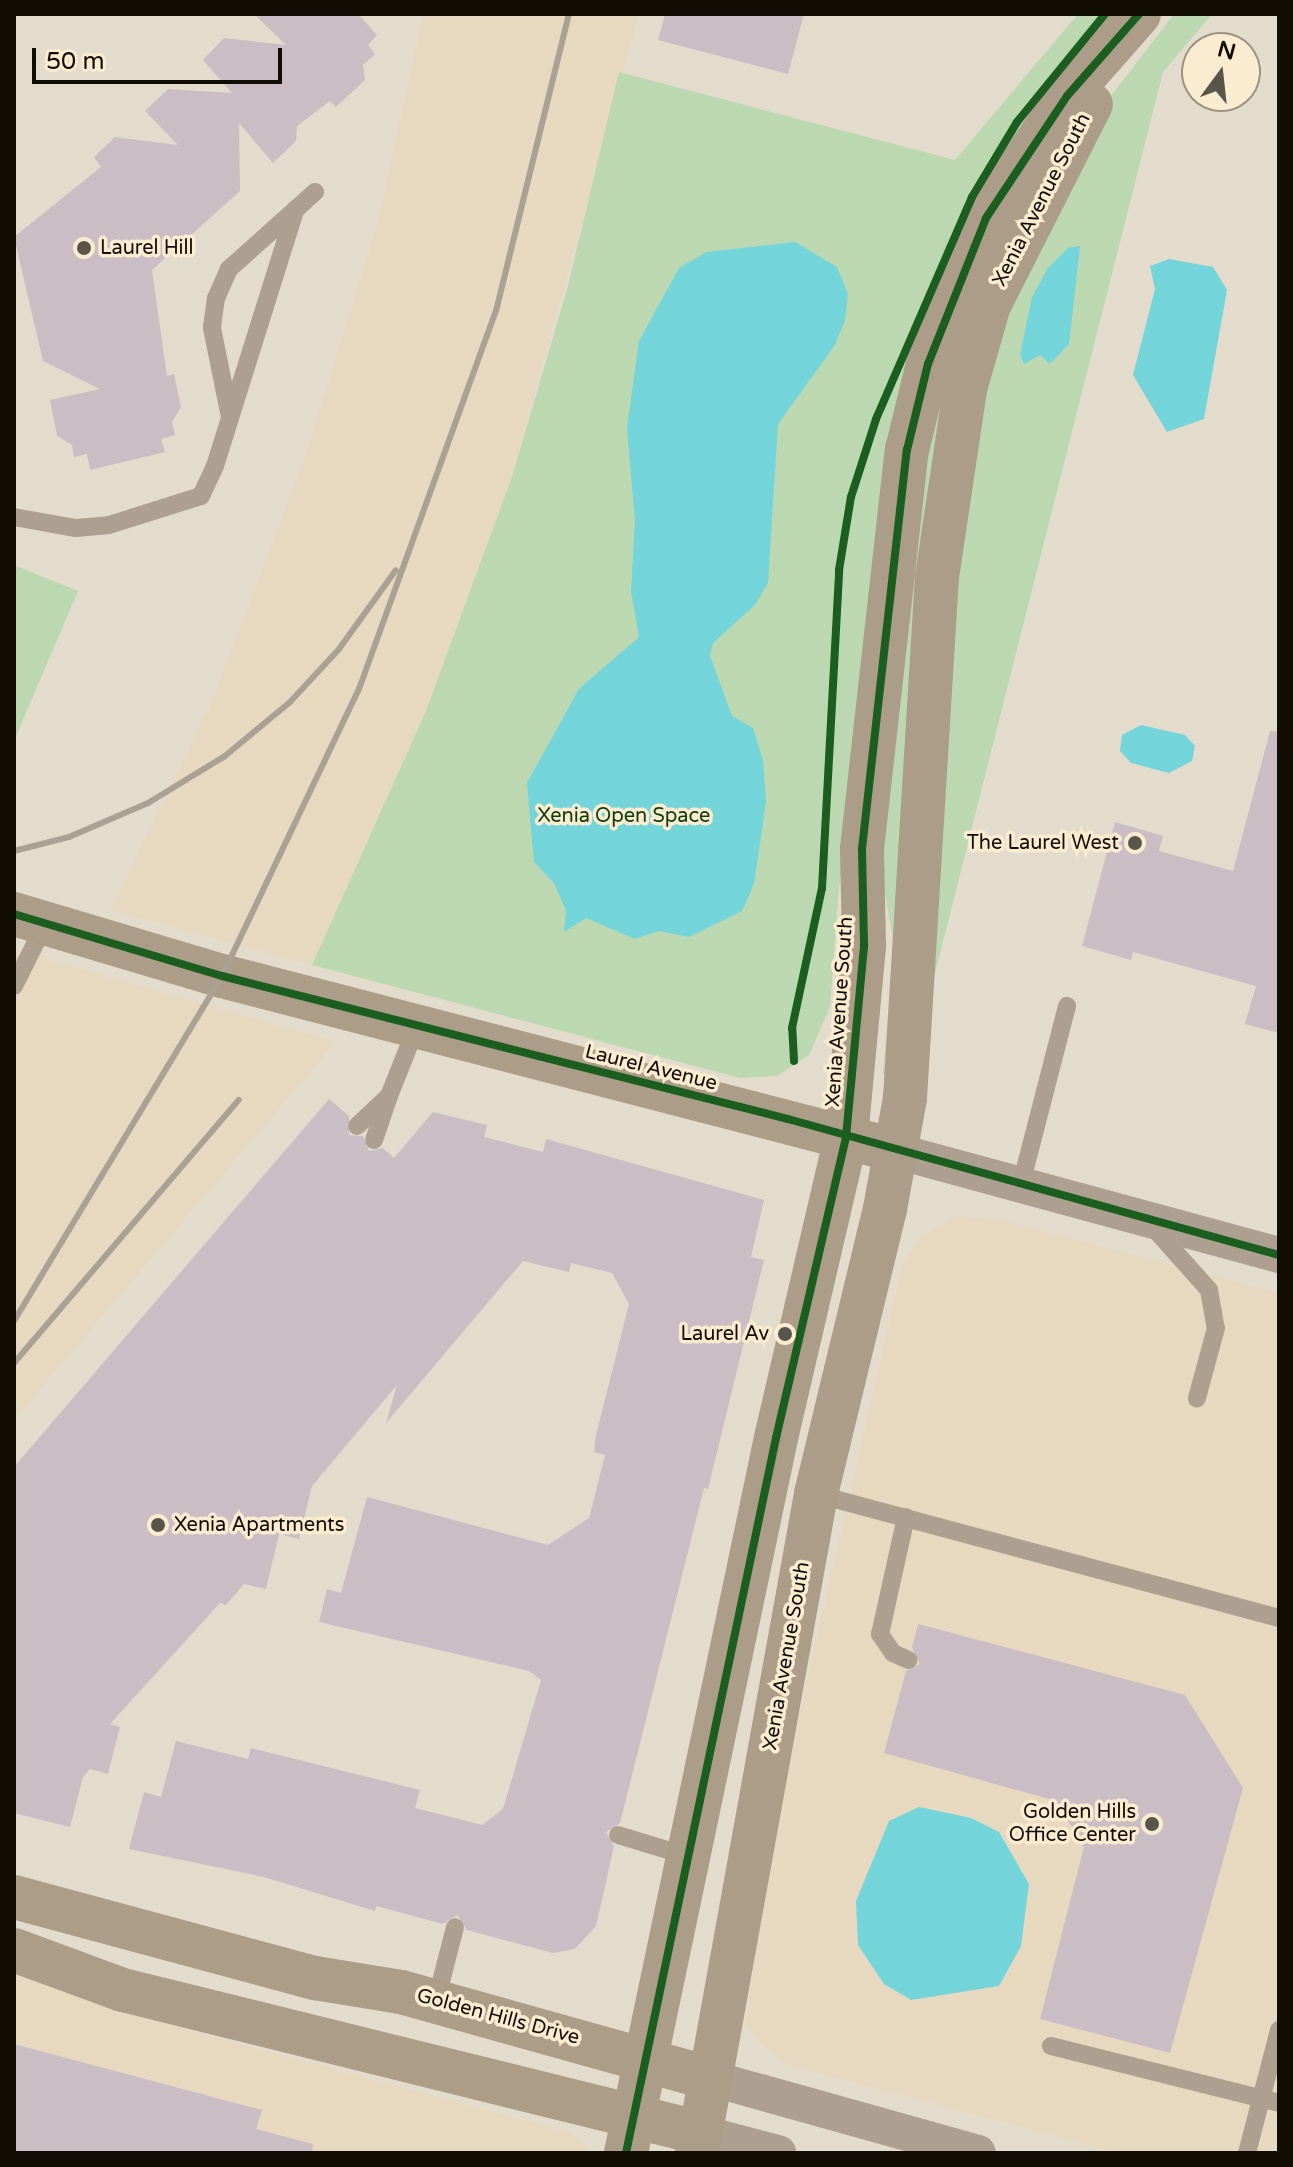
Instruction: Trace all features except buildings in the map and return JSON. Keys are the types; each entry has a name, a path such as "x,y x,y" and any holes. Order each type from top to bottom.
{"street":[{"name":"Xenia Avenue South","path":"631,2134 776,1438 846,1137 864,945 862,849 892,544 928,364 986,218 1015,168 1067,96 1139,14"},
{"name":"Xenia Avenue South","path":"699,2143 816,1494 896,1151 905,1098 937,577 965,389 989,305 1024,227 1083,116 1154,14"},
{"name":"Laurel Avenue","path":"29,919 416,1028 846,1137 1279,1255"},
{"name":"Golden Hills Drive","path":"14,1897 315,1978 436,2001 978,2153"},
{"path":"14,1950 123,1990 631,2134 778,2153"}],"lane":[{"path":"230,417 212,328 216,298 229,269 315,192"},
{"path":"14,517 76,528 183,505 201,496 230,417 295,210"},
{"path":"14,986 29,919"},
{"path":"1021,1184 1067,1006"},
{"path":"374,1140 416,1028"},
{"path":"357,1126 389,1096"},
{"path":"1145,1218 1209,1290 1216,1328 1197,1398"},
{"path":"816,1494 1279,1618"},
{"path":"906,1517 880,1634 893,1653 909,1660"},
{"path":"618,1835 691,1857"},
{"path":"436,2001 455,1927"},
{"path":"1247,2153 1270,2101 1279,2030"},
{"path":"1051,2046 1270,2101"}],"shaded area":[{"path":"423,14 639,14 512,477 426,711 312,965 111,910 214,696 305,457 379,218"},
{"path":"14,950 336,1042 14,1420"},
{"path":"957,1216 1002,1220 1279,1293 1279,2153 1120,2153 791,2066 760,2044 746,2024 773,1831 902,1265 920,1237"},
{"path":"14,1964 122,2012 568,2132 594,2153 14,2153"}],"green space":[{"name":"Xenia Open Space","path":"1078,14 1117,14 984,197 865,730 839,887 830,1007 809,1055 777,1076 740,1078 312,965 426,711 512,477 568,286 619,72 955,160"},
{"path":"1174,14 1212,14 1197,32 1181,32 1181,51 1163,72 923,1021 953,525 984,358 1094,118"},
{"path":"994,267 889,1075 883,1074 894,945 880,864 915,460"},
{"path":"14,565 78,591 14,741"}],"water":[{"path":"795,242 837,267 848,294 845,320 835,345 778,424 768,583 755,605 713,643 710,656 732,716 753,728 763,760 766,802 754,884 742,911 689,937 659,931 635,939 586,918 564,932 566,910 554,883 534,862 527,783 579,689 639,637 631,591 635,521 627,428 639,341 679,268 707,252"},
{"path":"1080,246 1069,344 1050,364 1040,355 1024,364 1020,355 1032,297 1048,268 1068,248"},
{"path":"1169,259 1213,267 1227,290 1204,419 1167,432 1133,375 1155,289 1150,266"},
{"path":"1141,725 1185,735 1195,746 1192,761 1169,773 1131,763 1120,751 1122,735"},
{"path":"919,1807 971,1818 999,1832 1029,1884 1021,1946 999,1986 911,2000 884,1984 858,1945 856,1901 889,1821"}],"railway":[{"path":"14,1321 222,976 359,689 496,311 569,14"},
{"path":"14,851 69,837 148,803 225,756 290,702 339,649 396,570"},
{"path":"14,1363 239,1100"}],"cycle path":[{"path":"794,1061 792,1028 822,888 839,570 851,497 876,419 972,197 1017,122 1105,14"},
{"path":"626,2153 776,1438 846,1137 864,945 862,849 907,450 928,364 986,218 1067,96 1139,14"},
{"path":"14,914 222,976 788,1119 1279,1255"}],"place":[{"name":"Laurel Hill","path":"84,248"},
{"name":"The Laurel West","path":"1135,843"},
{"name":"Laurel Av","path":"785,1334"},
{"name":"Xenia Apartments","path":"158,1525"},
{"name":"Golden Hills Office Center","path":"1152,1824"}]}
